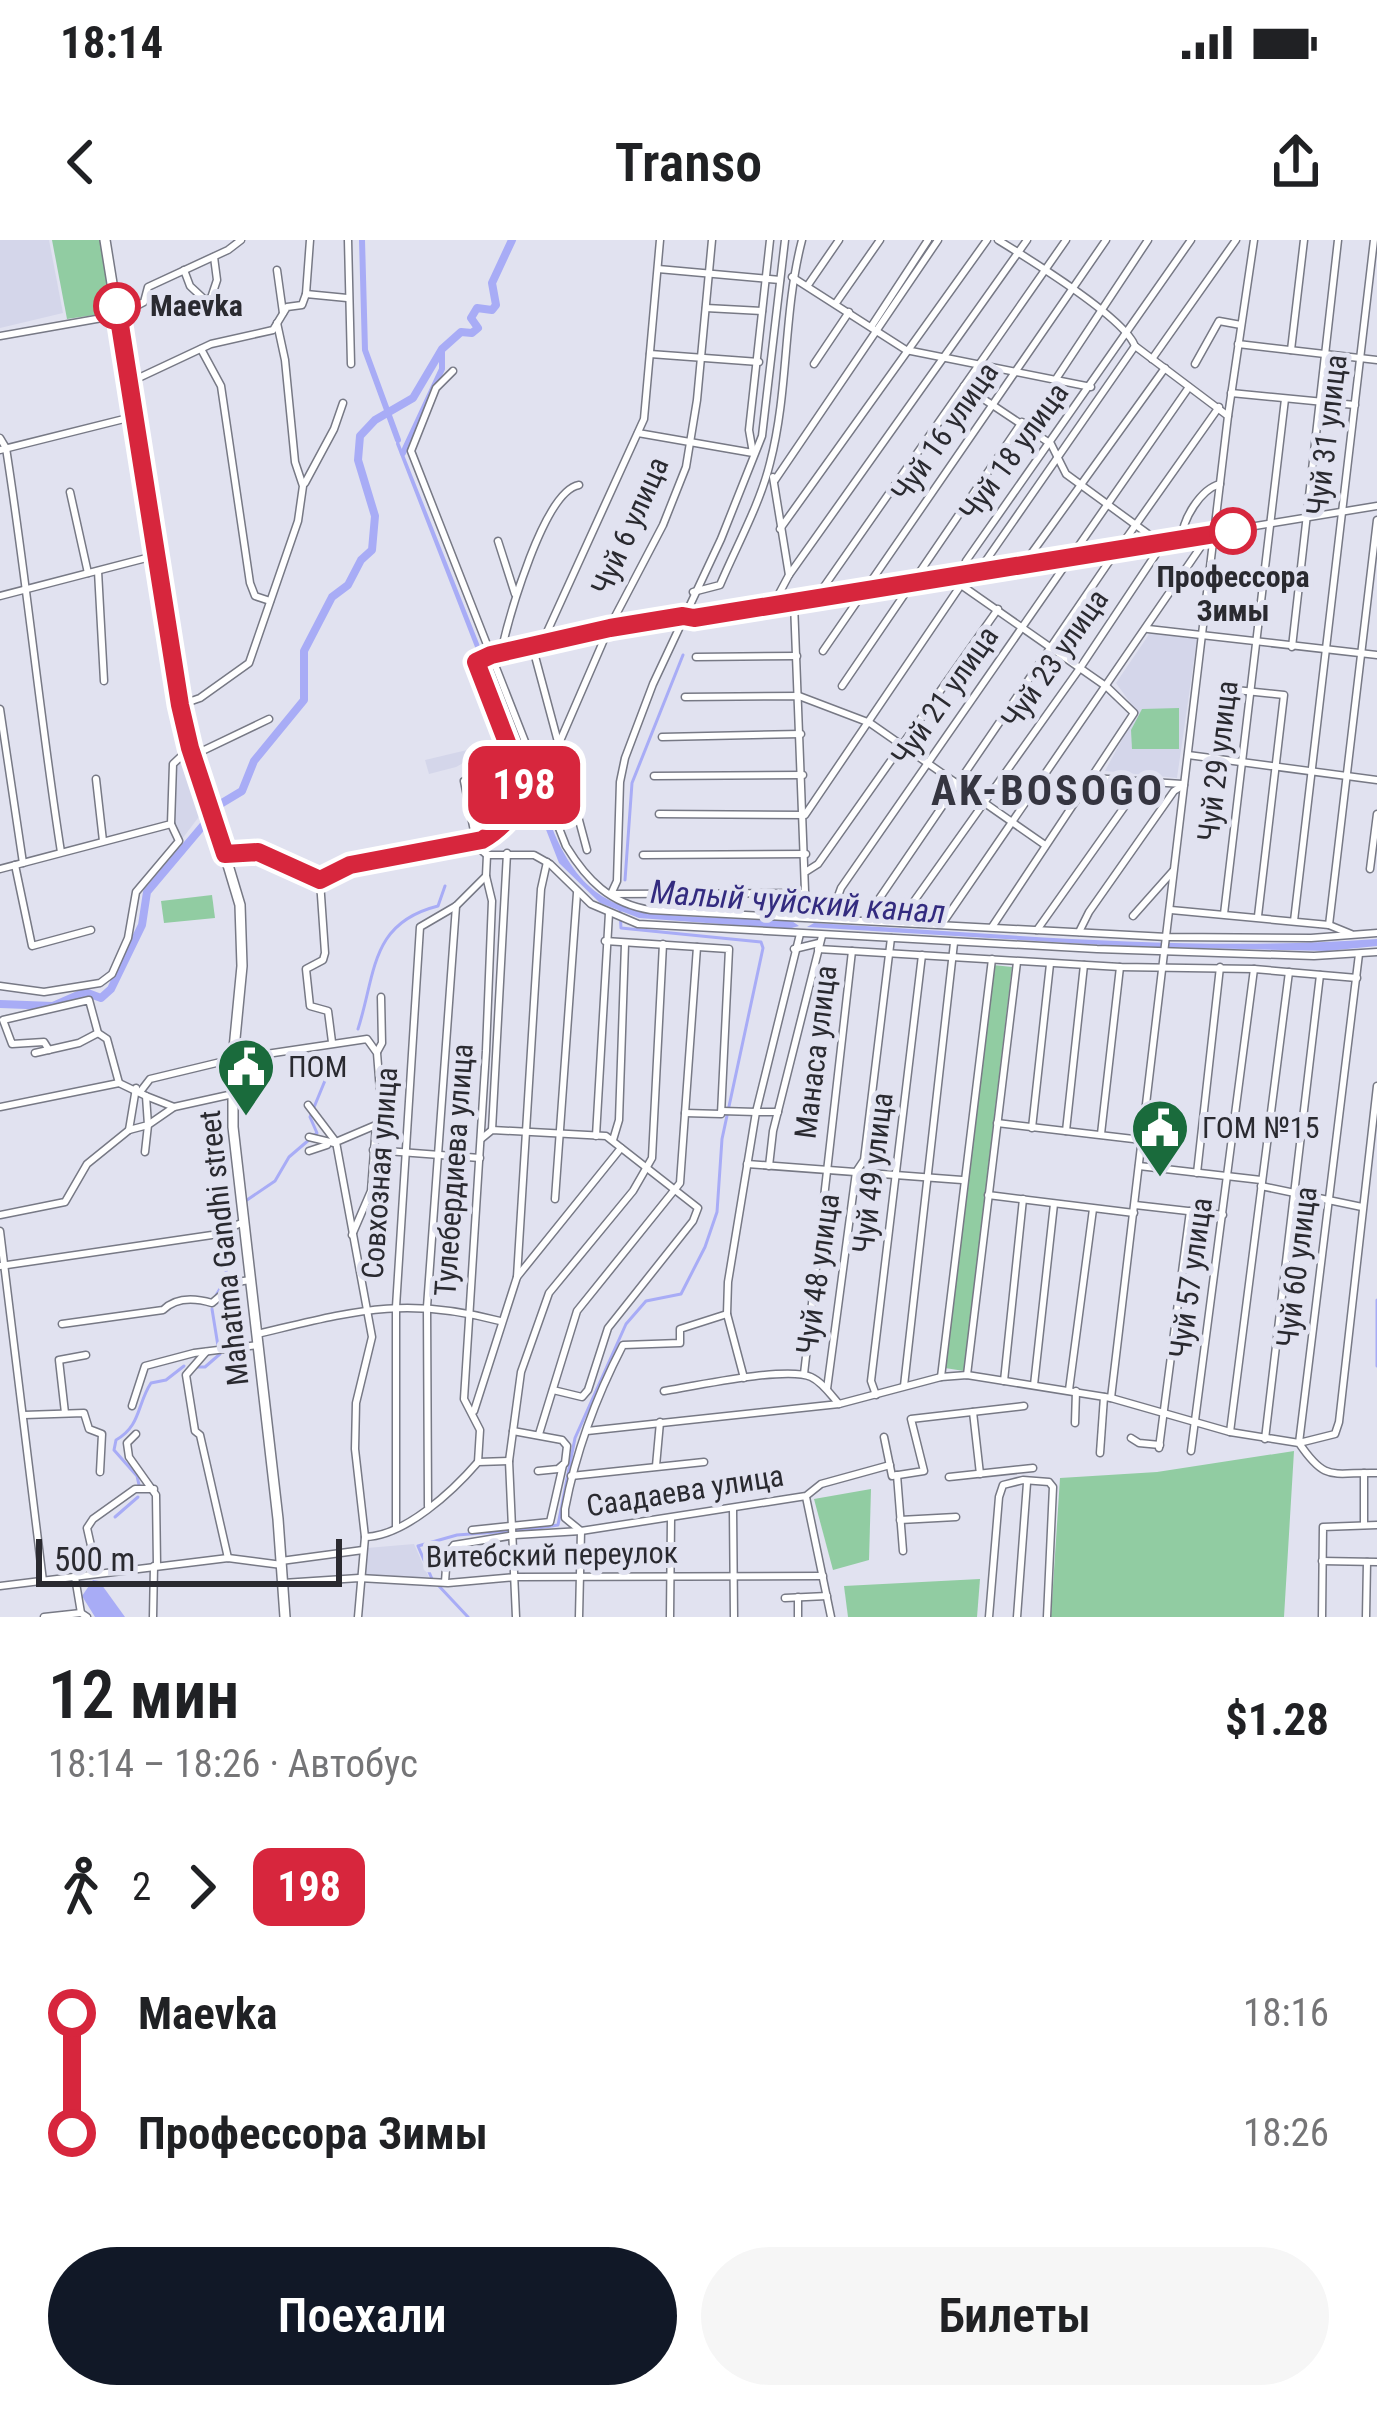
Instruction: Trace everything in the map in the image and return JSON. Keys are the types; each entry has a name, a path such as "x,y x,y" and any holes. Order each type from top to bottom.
{"main road":[{"name":"Mahatma Gandhi street","path":"105,240 180,705 240,904 243,941 233,1094 285,1617"}],"street":[{"path":"0,336 119,315 144,302 148,287 242,240"},
{"path":"130,382 201,349 273,330 287,307 302,305 310,240"},
{"path":"348,240 351,364"},
{"path":"542,643 644,419 660,240"},
{"name":"Чуй 6 улица","path":"556,748 676,497 690,444 712,240"},
{"path":"753,453 749,430 770,240"},
{"path":"610,894 617,881 620,782 653,684 721,539 762,436 785,240"},
{"path":"693,592 720,585 769,469 792,277 802,240"},
{"path":"808,285 839,240"},
{"path":"836,303 880,240"},
{"path":"775,480 928,240"},
{"path":"874,329 938,240"},
{"path":"780,529 987,240"},
{"path":"998,240 1100,309 1130,332 1135,346 1228,416"},
{"path":"773,604 789,574 1027,240"},
{"path":"816,598 1066,240"},
{"name":"Чуй 16 улица","path":"823,651 1106,240"},
{"path":"1056,379 1148,240"},
{"name":"Чуй 18 улица","path":"805,815 961,585 966,561 1191,240"},
{"path":"1152,360 1236,240"},
{"path":"1100,1453 1171,910 1228,416 1254,240"},
{"path":"1291,350 1304,240"},
{"path":"1292,647 1337,240"},
{"name":"Чуй 31 улица","path":"1294,921 1374,240"},
{"path":"184,270 190,286 205,300 211,298 217,280 214,255"},
{"path":"658,269 780,280"},
{"path":"277,270 283,313"},
{"path":"792,277 906,350 1091,387"},
{"path":"306,294 347,298"},
{"path":"706,308 763,311"},
{"path":"814,364 849,312"},
{"path":"1195,364 1220,321 1241,325"},
{"path":"277,323 295,462 303,486"},
{"path":"1238,344 1377,360"},
{"path":"978,572 1135,346"},
{"path":"201,349 220,386 250,583 255,596 270,601"},
{"path":"650,354 759,362"},
{"path":"1024,564 1165,368"},
{"path":"453,371 436,388 411,451 566,847 592,883 621,904 651,910 1167,937 1377,933"},
{"path":"964,386 1051,444 1066,473 1161,542"},
{"name":"Чуй 21 улица","path":"830,918 841,888 1189,387"},
{"path":"1231,393 1354,405"},
{"name":"Чуй 29 улица","path":"1224,914 1285,399"},
{"path":"180,705 200,698 249,663 298,521 303,486 343,403"},
{"path":"1125,540 1219,406"},
{"path":"3,449 136,416"},
{"path":"842,686 1022,422"},
{"path":"638,433 753,453"},
{"path":"0,437 28,589 40,719 61,853"},
{"path":"769,469 775,480 789,574"},
{"path":"501,652 516,598 548,521 566,490 579,484"},
{"path":"1182,539 1182,525 1210,487 1220,484"},
{"path":"70,492 88,574"},
{"path":"320,880 350,865 473,841 496,832 521,801 525,789 478,661 491,655 610,628 1377,506"},
{"path":"1329,925 1377,520"},
{"path":"942,924 1147,628 1200,548 1200,536"},
{"path":"497,541 516,598"},
{"name":"Чуй 23 улица","path":"903,922 1080,668 1161,542"},
{"path":"866,918 1119,548"},
{"path":"0,596 158,555"},
{"path":"98,571 104,681"},
{"path":"961,585 1107,687 1134,713 992,927"},
{"path":"794,602 806,916"},
{"path":"807,871 818,864 998,609"},
{"path":"1147,628 1377,656"},
{"path":"532,645 587,850"},
{"path":"696,656 797,656"},
{"path":"1226,688 1284,695 1258,916"},
{"path":"685,697 799,696 870,723 1045,844"},
{"path":"0,709 32,946 91,929"},
{"path":"0,986 44,992 100,983 112,974 128,938 136,892 179,841 170,824 173,764 269,719"},
{"path":"662,737 801,734"},
{"path":"1188,755 1377,780"},
{"path":"486,876 487,855 473,841 464,781 515,763"},
{"path":"654,776 802,776"},
{"path":"1091,778 1185,784"},
{"path":"96,779 103,841"},
{"path":"1037,930 1142,782"},
{"path":"1079,932 1174,791 1185,784"},
{"path":"659,814 805,815"},
{"path":"1370,868 1377,814"},
{"path":"0,869 170,824"},
{"path":"225,854 258,852 320,880"},
{"path":"492,1130 506,853"},
{"path":"643,855 806,854"},
{"path":"487,855 535,855 577,893 638,924 800,934 852,951 1358,978"},
{"path":"474,1411 517,1277 541,889 547,862"},
{"path":"1133,916 1176,869"},
{"name":"Совхозная улица","path":"396,1528 396,1306 421,927 456,907 486,876"},
{"name":"Тулебердиева улица","path":"478,1462 480,1430 464,1399 492,901 486,876"},
{"path":"320,880 325,953 323,961 306,969 310,1006 328,1011 332,1042"},
{"path":"555,1198 577,893"},
{"path":"610,894 806,893"},
{"path":"428,1506 427,1307 456,907"},
{"path":"1171,910 1329,925 1355,935"},
{"path":"596,1136 609,913"},
{"path":"744,1378 727,1313 756,1112 800,934"},
{"path":"794,950 820,942 890,938 1164,951 1377,952"},
{"name":"Чуй 48 улица","path":"827,1389 856,1172 864,1160 890,938"},
{"path":"604,940 730,951 722,1111"},
{"path":"769,1166 820,942"},
{"path":"904,1387 956,957 954,942"},
{"path":"613,1140 619,1120 625,944"},
{"path":"516,1617 509,1461 521,1372 543,1303 652,1158 663,944"},
{"path":"539,1434 577,1311 676,1191 697,947"},
{"name":"Манаса улица","path":"804,1374 852,951"},
{"name":"Чуй 60 улица","path":"1299,1443 1359,954"},
{"name":"Чуй 49 улица","path":"876,1395 872,1381 922,955"},
{"path":"941,1377 992,959"},
{"path":"967,1376 1017,961"},
{"path":"1032,1128 1050,963"},
{"path":"1066,1131 1084,965"},
{"path":"1101,1134 1120,967"},
{"path":"1197,1173 1220,968"},
{"name":"Чуй 57 улица","path":"1191,1451 1254,969"},
{"path":"1230,1432 1289,972"},
{"path":"1265,1439 1320,975"},
{"path":"377,1052 382,1043 381,997"},
{"path":"49,1050 44,1042 13,1044 5,1019 88,1000 98,1033 107,1039 118,1083"},
{"path":"35,1054 80,1043 98,1033"},
{"path":"129,1130 140,1092 150,1079 233,1059 367,1039 377,1052 382,1116 376,1125 371,1191 351,1239"},
{"path":"0,1107 118,1083 174,1106"},
{"path":"587,1431 839,1404 941,1377 967,1376 1108,1397 1265,1439 1299,1443 1322,1439 1337,1431 1377,1085"},
{"path":"140,1092 148,1124 145,1152"},
{"path":"0,1215 65,1202 87,1165 129,1130 148,1124 174,1106 233,1094"},
{"path":"308,1105 333,1143 372,1337 356,1403 355,1449 364,1537 358,1617"},
{"path":"685,1111 716,1115 722,1111 778,1112"},
{"path":"997,1123 1142,1140"},
{"path":"310,1151 376,1125"},
{"path":"481,1139 492,1130 613,1140 698,1208 693,1221 608,1328 582,1397 553,1390"},
{"path":"309,1137 333,1143"},
{"path":"517,1277 621,1148"},
{"path":"373,1150 480,1158"},
{"path":"747,1164 962,1180"},
{"path":"1139,1166 1229,1175 1362,1207"},
{"path":"988,1195 1093,1209 1223,1215"},
{"path":"1004,1381 1023,1199"},
{"path":"1034,1384 1054,1204"},
{"path":"1075,1423 1072,1390 1093,1209"},
{"path":"1131,1438 1160,1446 1190,1211"},
{"path":"3,1266 212,1235 244,1222"},
{"path":"0,1231 43,1581"},
{"path":"62,1324 163,1310 171,1302 198,1299 212,1303 237,1282 250,1280"},
{"path":"132,1406 145,1366 368,1307 427,1307 500,1321"},
{"path":"579,1617 580,1532 566,1518 571,1476 602,1386 623,1345 680,1343 680,1329 727,1313"},
{"path":"206,1352 187,1375 187,1389 195,1431 210,1467 228,1558"},
{"path":"65,1412 59,1360 86,1355"},
{"path":"664,1390 804,1374 839,1404"},
{"path":"884,1437 892,1476 924,1471 911,1419 1024,1406"},
{"path":"973,1412 980,1474"},
{"path":"23,1415 84,1413 89,1429 102,1434 100,1472"},
{"path":"656,1466 660,1420"},
{"path":"472,1530 514,1531 550,1522 567,1446 562,1440 513,1431"},
{"path":"136,1434 127,1443 129,1457 154,1489 153,1617"},
{"path":"1299,1443 1324,1473 1377,1473"},
{"path":"364,1537 396,1528 478,1462 509,1461"},
{"path":"571,1476 704,1462"},
{"path":"538,1471 563,1465"},
{"name":"Саадаева улица","path":"445,1582 447,1554 454,1545 514,1531 580,1532 806,1496 821,1484 890,1465"},
{"path":"949,1477 1034,1468"},
{"path":"1364,1473 1364,1525"},
{"path":"897,1475 903,1551"},
{"path":"989,1617 999,1496 1005,1484 1048,1482 1053,1486 1047,1617"},
{"path":"1017,1617 1027,1483"},
{"path":"88,1527 135,1489 154,1489"},
{"path":"806,1496 831,1617"},
{"path":"733,1509 734,1617"},
{"path":"85,1517 97,1572"},
{"path":"900,1520 956,1517"},
{"path":"670,1519 670,1617"},
{"path":"1322,1617 1324,1526 1377,1526"},
{"path":"0,1586 228,1558 282,1563 363,1550"},
{"path":"1322,1561 1377,1562"},
{"path":"1366,1562 1366,1617"},
{"name":"Витебский переулок","path":"283,1583 359,1578 445,1582 516,1577 823,1576"},
{"path":"44,1617 84,1615 75,1577"},
{"path":"784,1598 827,1596"},
{"path":"797,1597 798,1617"}],"shaded area":[{"path":"0,240 49,240 63,313 0,328"},
{"path":"1150,633 1197,639 1177,778 1105,771 1137,712 1116,683"},
{"path":"484,746 485,751 456,767 429,774 425,760"},
{"path":"187,760 204,810 182,839 172,824 175,764"},
{"path":"414,1544 430,1580 362,1576 367,1548"}],"green space":[{"path":"52,240 100,240 115,312 67,319"},
{"path":"1179,708 1179,749 1132,749 1131,730 1142,709"},
{"path":"212,895 215,918 164,923 161,901"},
{"path":"993,965 1012,967 964,1371 945,1368"},
{"path":"1294,1451 1284,1617 1051,1617 1060,1478 1157,1472"},
{"path":"871,1489 869,1560 833,1570 814,1499"},
{"path":"980,1579 977,1617 848,1617 844,1586"}],"water":[{"path":"397,437 555,835 580,877 610,901 628,908 696,917 789,919 799,926 639,918 600,903 559,863"},
{"path":"814,923 1166,943 1377,939 1377,946 1327,951 1119,946 807,927"},
{"path":"93,1580 99,1581 125,1617 95,1617 82,1596"}],"waterway":[{"path":"362,240 365,350 398,440"},
{"path":"0,1004 53,1006 85,992 101,998 111,989 142,925 147,892 222,803 242,791 254,761 304,700 304,651 332,597 348,585 372,550 375,516 358,460 360,436 375,420 413,398 442,349 461,332 478,328 471,318 477,308 492,310 496,305 492,283 512,240"},
{"path":"403,453 442,369 442,349"},
{"path":"625,880 632,783 683,655"},
{"path":"358,1029 373,970 388,938 416,914 438,906 445,886"},
{"path":"518,1531 558,1525 575,1438 626,1324 646,1301 681,1294 705,1247 717,1212 722,1139 763,948 761,942 621,928 620,911"},
{"path":"247,1200 275,1181 289,1157 317,1133 310,1117 331,1066"},
{"path":"215,1297 227,1268 221,1237"},
{"path":"1377,1300 1377,1366"},
{"path":"212,1309 218,1346"},
{"path":"197,1367 205,1367 220,1354"},
{"path":"139,1485 137,1476 114,1450 116,1440 134,1421 151,1383 166,1380 184,1366"},
{"path":"115,1517 138,1497"},
{"path":"432,1579 418,1546 457,1535 510,1531"},
{"path":"438,1585 468,1617"}],"bus line":[{"name":"198","path":"117,306 180,705 225,854 258,852 320,880 350,865 482,840 496,832 521,801 525,789 476,662 491,655 610,628 1233,531"}],"place":[{"name":"Maevka","path":"117,306"},
{"name":"Профессора Зимы","path":"1233,531"},
{"name":"ПОМ","path":"246,1118"},
{"name":"ГОМ №15","path":"1160,1179"}],"district":[{"name":"AK-BOSOGO","path":"1048,790"}],"water label":[{"name":"Малый чуйский канал","path":"798,901"}]}
